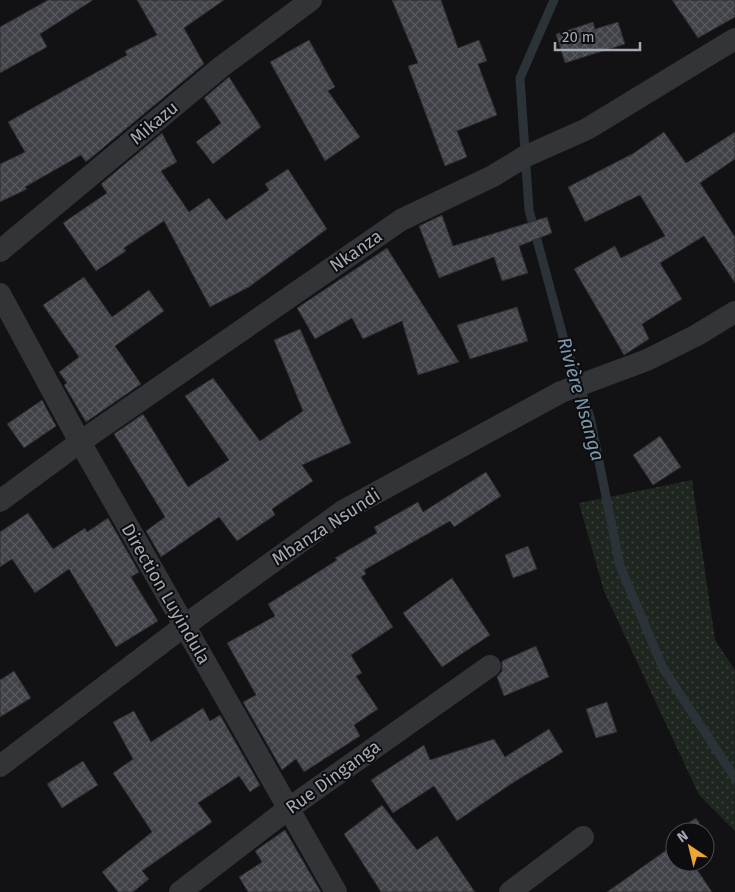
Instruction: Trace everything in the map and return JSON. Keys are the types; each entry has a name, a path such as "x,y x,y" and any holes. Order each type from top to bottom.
{"street":[{"name":"Mikazu","path":"0,251 221,67 311,0"},
{"name":"Nkanza","path":"0,501 80,442 402,220 493,176 524,157 587,129 735,39"},
{"name":"Direction Luyindula","path":"0,294 80,442 336,892"},
{"name":"Mbanza Nsundi","path":"0,766 184,626 343,511 561,392 647,360 735,312"},
{"name":"Rue Dinganga","path":"180,892 288,809 490,666"},
{"path":"510,892 583,837"}],"shaded area":[{"path":"692,480 715,640 735,670 735,831 699,795 604,591 579,503"}],"building":[{"path":"48,0 93,0 40,34 47,47 0,73 0,27"},
{"path":"137,0 224,0 184,28 204,64 86,162 81,155 25,187 27,189 0,202 0,164 25,152 8,122 127,55 125,51 157,35"},
{"path":"392,0 441,0 458,48 479,40 487,61 478,64 497,115 457,131 467,157 445,166 408,66 418,63"},
{"path":"672,0 735,0 735,17 698,38"},
{"path":"593,22 595,29 618,22 625,44 565,63 556,34"},
{"path":"309,40 335,87 328,91 360,137 325,161 270,62"},
{"path":"229,77 261,127 213,164 196,142 221,123 204,98"},
{"path":"664,132 686,163 735,132 735,159 700,183 735,237 735,283 704,236 660,263 682,299 642,324 649,339 624,355 574,269 615,246 621,258 665,236 640,195 585,222 568,187 634,153"},
{"path":"162,133 177,162 161,171 189,212 209,198 226,220 269,190 265,184 288,169 327,229 249,287 210,307 164,221 124,248 126,251 96,271 63,223 107,193 101,184"},
{"path":"442,215 453,246 547,217 552,233 519,246 528,273 502,281 494,257 439,278 419,226"},
{"path":"387,248 459,362 418,375 402,321 363,339 352,318 315,339 297,308"},
{"path":"84,277 112,317 149,290 164,311 115,346 141,384 86,422 64,385 67,383 59,372 79,357 43,305"},
{"path":"517,307 528,341 470,359 457,325"},
{"path":"300,329 351,443 302,465 313,481 272,509 275,515 237,541 219,517 161,557 146,531 165,517 114,434 143,414 188,487 229,460 185,396 213,378 260,441 303,411 274,340"},
{"path":"42,400 56,426 24,448 7,424"},
{"path":"660,436 681,467 653,485 633,455"},
{"path":"486,472 501,496 454,527 450,521 364,570 366,574 361,577 393,627 351,655 362,673 356,676 378,709 354,725 360,736 304,772 296,759 282,770 243,702 256,695 227,643 275,616 268,604 337,560 335,558 377,533 374,527 418,502 423,512"},
{"path":"28,513 53,549 85,528 87,532 108,518 139,572 131,577 158,621 116,647 69,569 35,593 12,559 0,567 0,532"},
{"path":"528,546 537,569 513,578 505,555"},
{"path":"452,578 490,635 442,667 403,613"},
{"path":"536,646 549,677 504,696 497,677 502,671 502,661"},
{"path":"14,671 31,698 0,717 0,680"},
{"path":"607,702 617,732 596,738 586,709"},
{"path":"203,708 210,721 220,715 260,785 250,792 239,776 198,803 212,822 142,871 149,879 133,892 118,892 102,872 152,832 113,773 133,759 113,722 134,711 151,742"},
{"path":"549,729 563,752 511,784 457,821 434,786 393,813 371,780 424,745 430,760 494,739 505,757"},
{"path":"83,761 98,785 62,808 47,784"},
{"path":"382,805 417,850 437,836 475,892 381,892 344,834"},
{"path":"696,818 699,822 690,822"},
{"path":"285,830 321,892 248,892 239,877 262,862 255,851"},
{"path":"665,851 665,872 699,872 712,892 607,892"}],"waterway":[{"name":"Rivière Nsanga","path":"554,0 520,78 529,210 564,340 590,417 620,566 663,668 735,778"}]}
